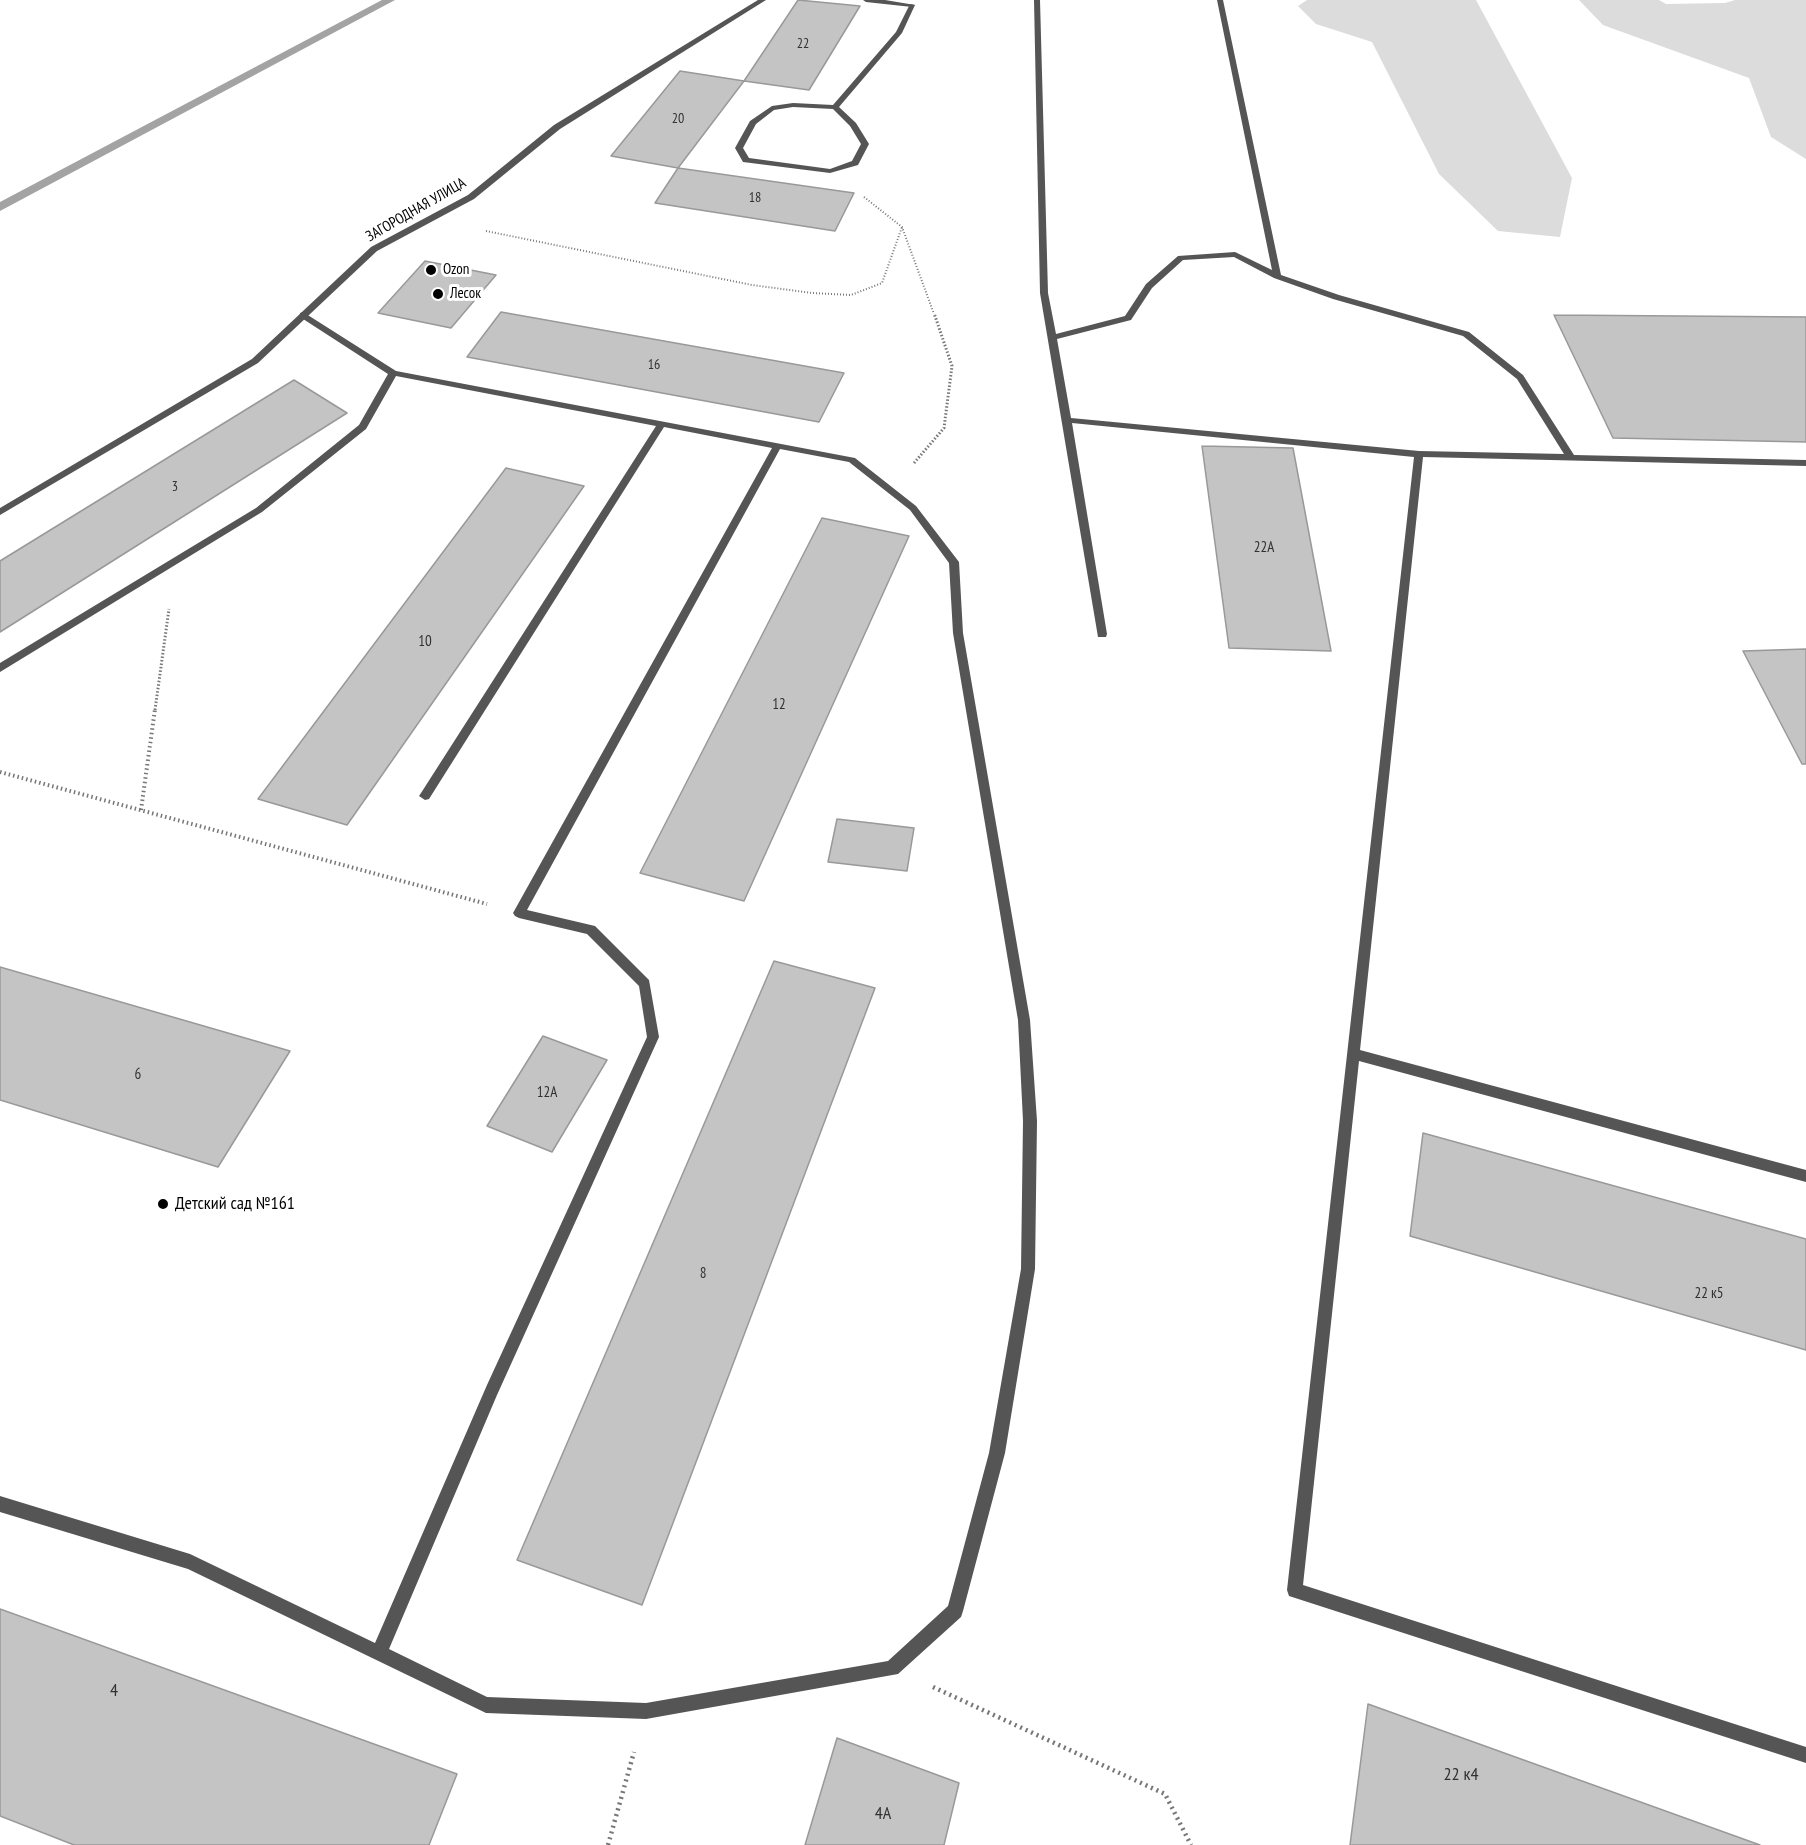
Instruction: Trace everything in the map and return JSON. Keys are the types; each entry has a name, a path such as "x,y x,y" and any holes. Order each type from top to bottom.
{"street":[{"name":"ЗАГОРОДНАЯ УЛИЦА","path":"0,513 255,361 374,249 471,197 556,127 763,0"},
{"path":"835,107 899,33 912,5 866,0"},
{"path":"1037,0 1044,293 1068,420 1102,634"},
{"path":"1220,0 1278,276"},
{"path":"793,105 835,107 853,124 865,144 855,163 830,171 746,160 739,148 753,123 772,108 793,105"},
{"path":"1052,338 1128,318 1149,286 1181,258 1235,254 1278,276 1336,297 1466,334 1520,377 1571,458"},
{"path":"0,1504 190,1562 486,1705 646,1711 892,1668 955,1611 997,1453 1028,1269 1030,1121 1024,1020 958,633 954,562 913,508 852,460 393,374 303,315"},
{"path":"0,668 259,510 363,427 393,374"},
{"path":"1068,420 1419,454 1806,463"},
{"path":"425,796 662,424"},
{"path":"379,1653 492,1390 652,1037 645,984 591,930 519,913 777,447"},
{"path":"1419,454 1295,1590 1806,1755"},
{"path":"1354,1054 1806,1176"}],"path":[{"path":"830,171 902,227 952,366 944,428 890,490"},
{"path":"432,218 556,247 752,285 812,293 851,295 882,283 902,227"},
{"path":"141,810 175,561"},
{"path":"0,772 519,913"},
{"path":"892,1668 1165,1794 1191,1845"},
{"path":"609,1845 646,1711"}],"shaded area":[{"path":"1307,0 1476,0 1572,178 1560,237 1498,231 1439,174 1372,42 1316,24 1298,6"},
{"path":"1579,0 1659,0 1666,4 1725,3 1735,0 1806,0 1806,159 1771,137 1749,78 1603,25"}],"building":[{"path":"798,0 860,6 809,90 744,81"},
{"path":"680,71 744,81 678,168 611,156"},
{"path":"678,168 854,193 835,231 655,203"},
{"name":"Лесок","path":"425,261 496,275 451,328 378,313"},
{"path":"501,312 844,373 819,422 467,357"},
{"path":"1554,315 1806,317 1806,442 1613,438"},
{"path":"294,380 347,413 0,632 0,561"},
{"path":"1202,446 1293,448 1331,651 1229,648"},
{"path":"506,468 584,486 347,825 258,799"},
{"path":"822,518 909,536 744,901 640,873"},
{"path":"1806,649 1806,764 1802,764 1743,651"},
{"path":"837,819 914,828 907,871 828,862"},
{"path":"774,961 875,988 642,1605 517,1560"},
{"path":"0,967 290,1051 218,1167 0,1100"},
{"path":"543,1036 607,1060 552,1152 487,1126"},
{"path":"1423,1133 1806,1239 1806,1350 1410,1236"},
{"path":"0,1609 457,1774 429,1845 74,1845 0,1816"},
{"path":"1368,1704 1760,1845 1350,1845"},
{"path":"837,1738 959,1783 944,1845 805,1845"}],"waterway":[{"path":"0,207 390,0"}],"place":[{"name":"Ozon","path":"431,270"},
{"name":"Лесок","path":"438,294"},
{"name":"Детский сад №161","path":"163,1204"}]}
